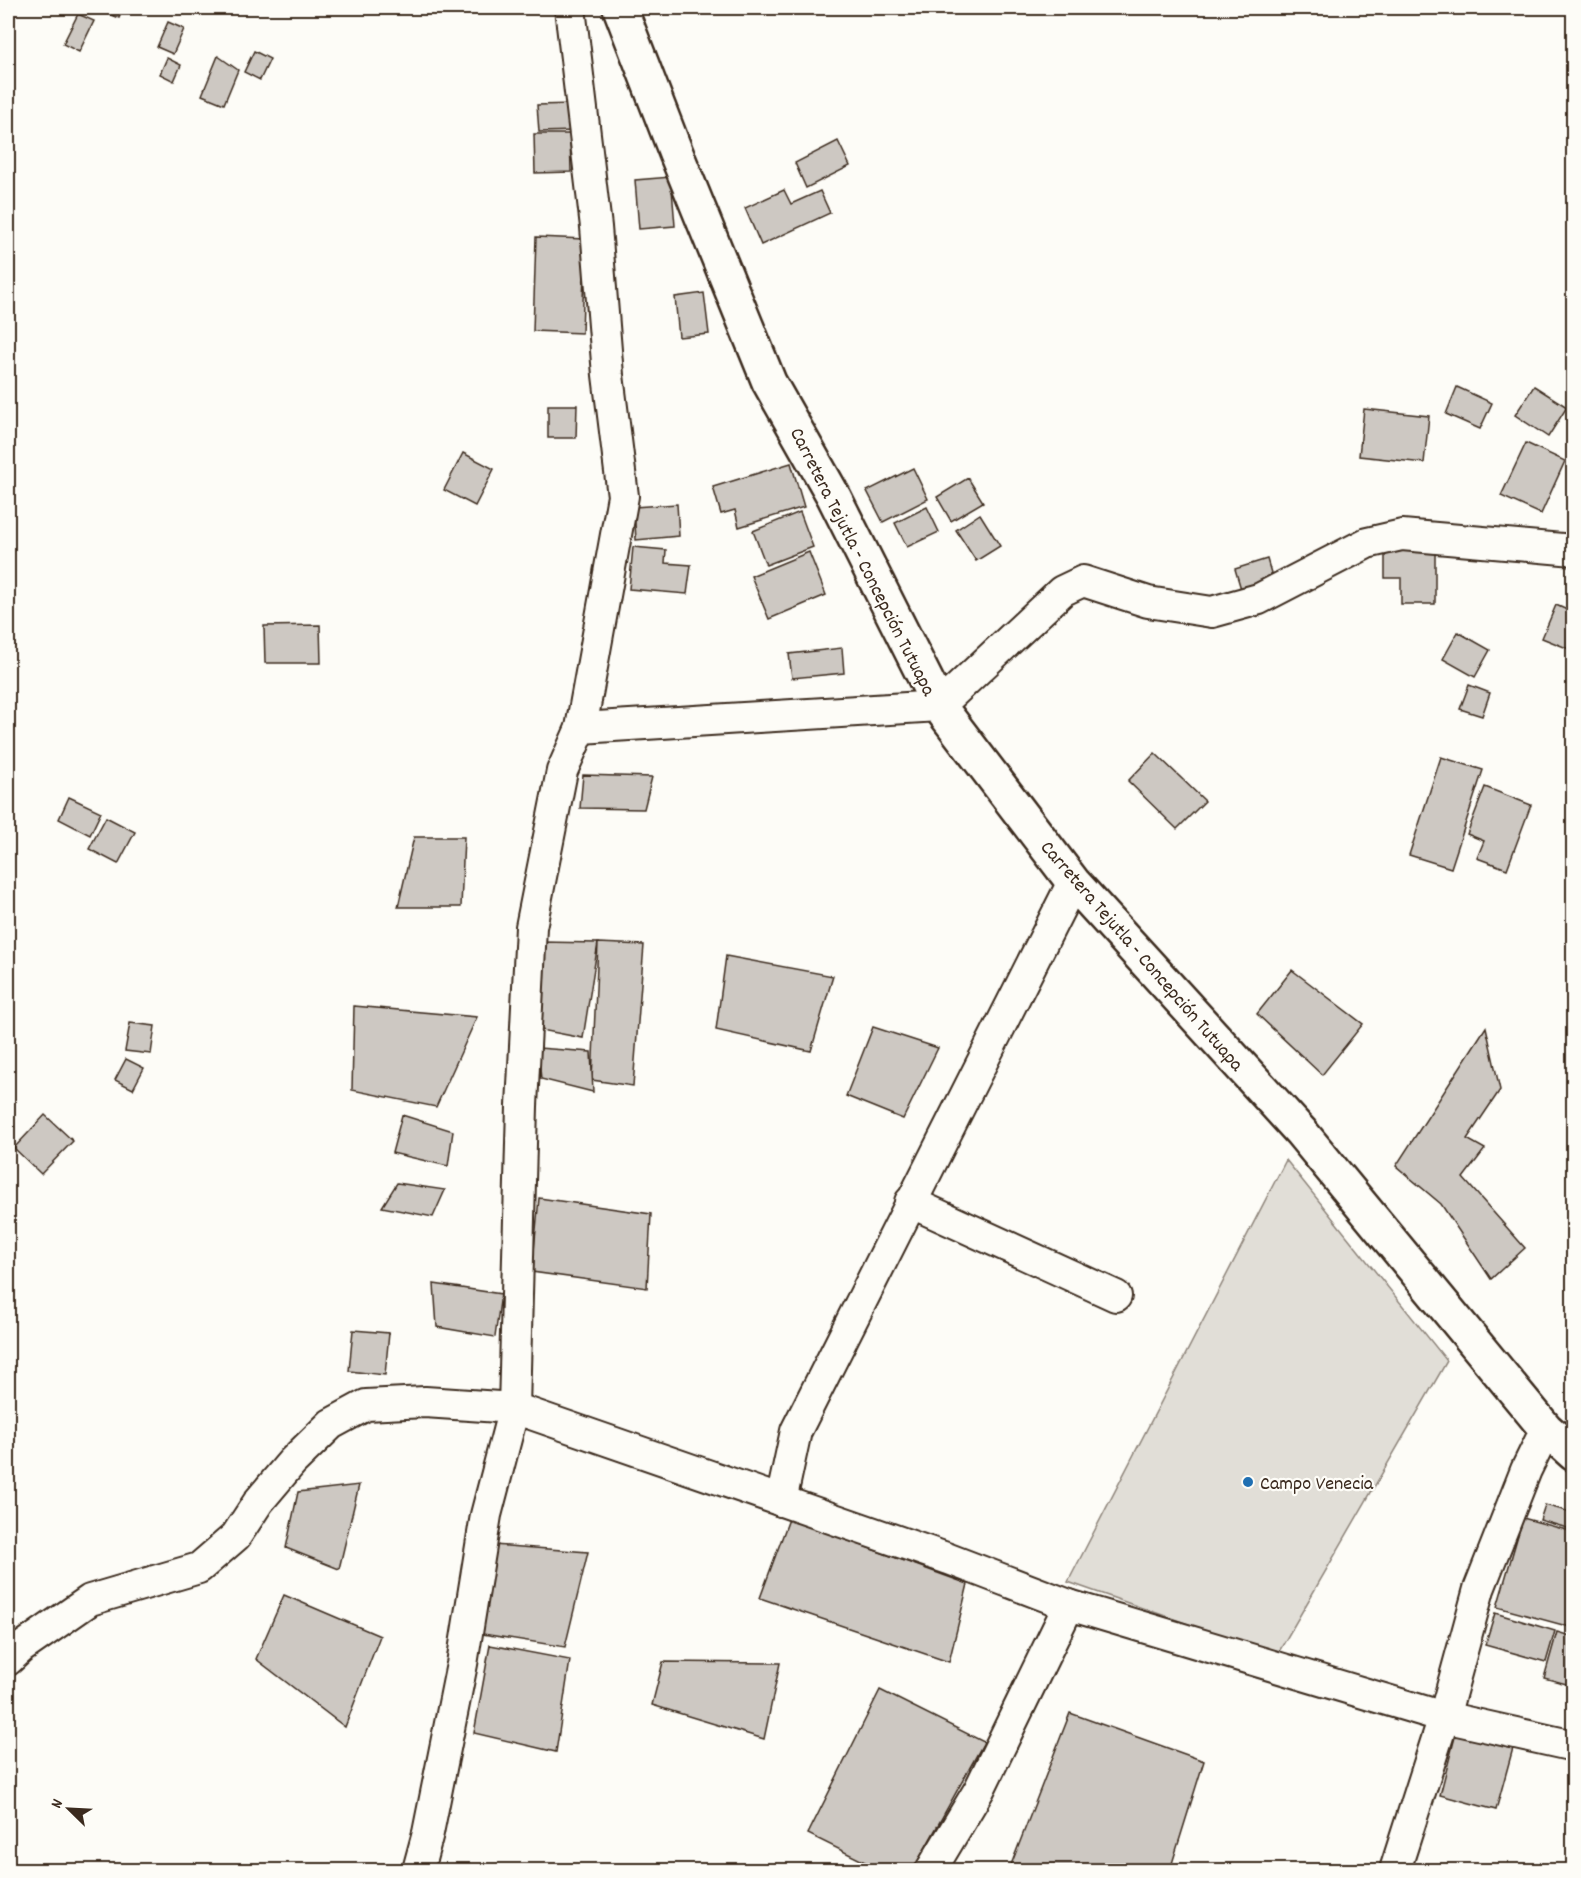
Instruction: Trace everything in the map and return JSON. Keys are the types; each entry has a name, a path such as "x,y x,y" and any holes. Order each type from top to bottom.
{"street":[{"path":"418,1870 428,1833 462,1664 486,1515 514,1408 522,1106 531,927 562,771 581,728 623,496 608,375 596,227 570,8"},
{"name":"Carretera Tejutla - Concepción Tutuapa","path":"620,8 769,382 834,496 939,706 1073,882 1301,1132 1546,1429 1574,1454"},
{"path":"581,728 939,706 1062,591 1083,581 1148,602 1212,612 1259,599 1367,543 1402,535 1574,550"},
{"path":"781,1501 796,1431 1073,882"},
{"path":"910,1202 1116,1296"},
{"path":"8,1660 21,1648 90,1600 198,1568 236,1536 259,1501 292,1462 331,1424 366,1405 425,1402 514,1408 949,1559 1069,1605 1444,1717 1574,1746"},
{"path":"1395,1870 1444,1717 1479,1588 1526,1470 1546,1429"},
{"path":"931,1870 980,1790 1069,1605"}],"shaded area":[{"name":"Campo Venecia","path":"1286,1160 1447,1361 1277,1655 1068,1582"}],"building":[{"path":"107,8 123,8 119,18 105,12"},
{"path":"78,14 94,21 79,52 63,44"},
{"path":"168,22 184,29 173,54 157,47"},
{"path":"254,51 270,59 260,80 244,72"},
{"path":"218,56 238,70 224,104 202,95"},
{"path":"167,58 181,65 174,81 160,74"},
{"path":"573,104 575,131 539,132 537,105"},
{"path":"534,134 570,134 571,172 535,173"},
{"path":"838,141 850,166 806,188 795,163"},
{"path":"671,177 675,226 639,229 635,180"},
{"path":"784,190 791,204 820,191 830,213 761,245 745,208"},
{"path":"536,237 585,239 582,333 533,331"},
{"path":"704,293 709,334 679,337 675,297"},
{"path":"1534,386 1567,407 1548,437 1515,415"},
{"path":"1457,387 1492,403 1480,429 1446,414"},
{"path":"548,405 577,405 576,438 548,438"},
{"path":"1364,409 1429,416 1424,463 1359,456"},
{"path":"1526,443 1565,461 1541,514 1501,496"},
{"path":"463,453 494,469 475,506 444,490"},
{"path":"791,463 804,507 739,527 735,510 721,514 713,487"},
{"path":"913,468 928,499 883,522 867,491"},
{"path":"968,478 983,502 951,521 937,497"},
{"path":"1569,478 1574,478 1574,501 1567,501"},
{"path":"677,504 679,536 636,540 634,507"},
{"path":"927,507 939,532 907,547 895,523"},
{"path":"800,512 813,547 766,565 753,531"},
{"path":"980,514 1000,546 976,561 956,530"},
{"path":"1435,541 1435,604 1401,604 1401,578 1385,578 1385,542"},
{"path":"633,547 666,550 665,563 691,565 687,594 629,589"},
{"path":"809,552 826,595 769,619 751,576"},
{"path":"1267,559 1273,580 1241,589 1235,569"},
{"path":"1556,605 1574,613 1574,651 1542,638"},
{"path":"320,625 321,663 265,663 264,626"},
{"path":"1458,632 1490,650 1475,677 1443,659"},
{"path":"842,648 844,673 792,678 789,654"},
{"path":"1469,685 1490,693 1482,716 1460,709"},
{"path":"1155,753 1205,801 1177,829 1128,781"},
{"path":"1441,757 1483,770 1451,868 1409,855"},
{"path":"583,775 652,777 644,809 580,808"},
{"path":"1485,787 1531,805 1507,869 1477,858 1484,841 1467,834"},
{"path":"69,797 101,812 90,835 59,819"},
{"path":"106,817 135,832 118,864 89,849"},
{"path":"414,837 464,837 461,907 398,907"},
{"path":"541,942 598,943 583,1038 536,1029"},
{"path":"598,943 644,945 633,1086 592,1080"},
{"path":"726,956 833,976 811,1051 716,1030"},
{"path":"1292,970 1363,1024 1322,1075 1257,1014"},
{"path":"354,1006 477,1017 436,1107 352,1090"},
{"path":"130,1023 155,1026 151,1054 125,1051"},
{"path":"873,1027 938,1048 903,1119 846,1096"},
{"path":"1486,1027 1500,1090 1467,1139 1485,1149 1463,1178 1525,1248 1491,1279 1441,1204 1396,1166"},
{"path":"538,1048 591,1052 593,1092 541,1079"},
{"path":"126,1059 144,1068 133,1089 115,1080"},
{"path":"45,1115 73,1141 41,1174 14,1148"},
{"path":"402,1115 453,1131 448,1166 392,1153"},
{"path":"397,1183 445,1190 433,1217 382,1207"},
{"path":"539,1198 651,1214 647,1288 532,1272"},
{"path":"434,1284 501,1294 495,1337 437,1327"},
{"path":"353,1330 389,1333 385,1375 349,1371"},
{"path":"359,1485 339,1569 286,1548 298,1492"},
{"path":"1545,1505 1574,1513 1574,1530 1540,1520"},
{"path":"1523,1518 1574,1532 1574,1628 1497,1607"},
{"path":"789,1519 968,1584 949,1662 760,1598"},
{"path":"493,1545 588,1552 565,1647 483,1634"},
{"path":"284,1595 380,1636 345,1727 256,1659"},
{"path":"1495,1613 1555,1631 1546,1662 1485,1645"},
{"path":"1557,1632 1574,1637 1574,1686 1544,1678"},
{"path":"490,1645 570,1660 556,1752 474,1733"},
{"path":"663,1662 780,1663 764,1739 652,1705"},
{"path":"880,1690 984,1742 913,1870 881,1870 808,1834"},
{"path":"1070,1713 1204,1761 1170,1870 1009,1870"},
{"path":"1456,1733 1513,1748 1496,1810 1440,1795"}],"place":[{"name":"Campo Venecia","path":"1248,1482"}]}
